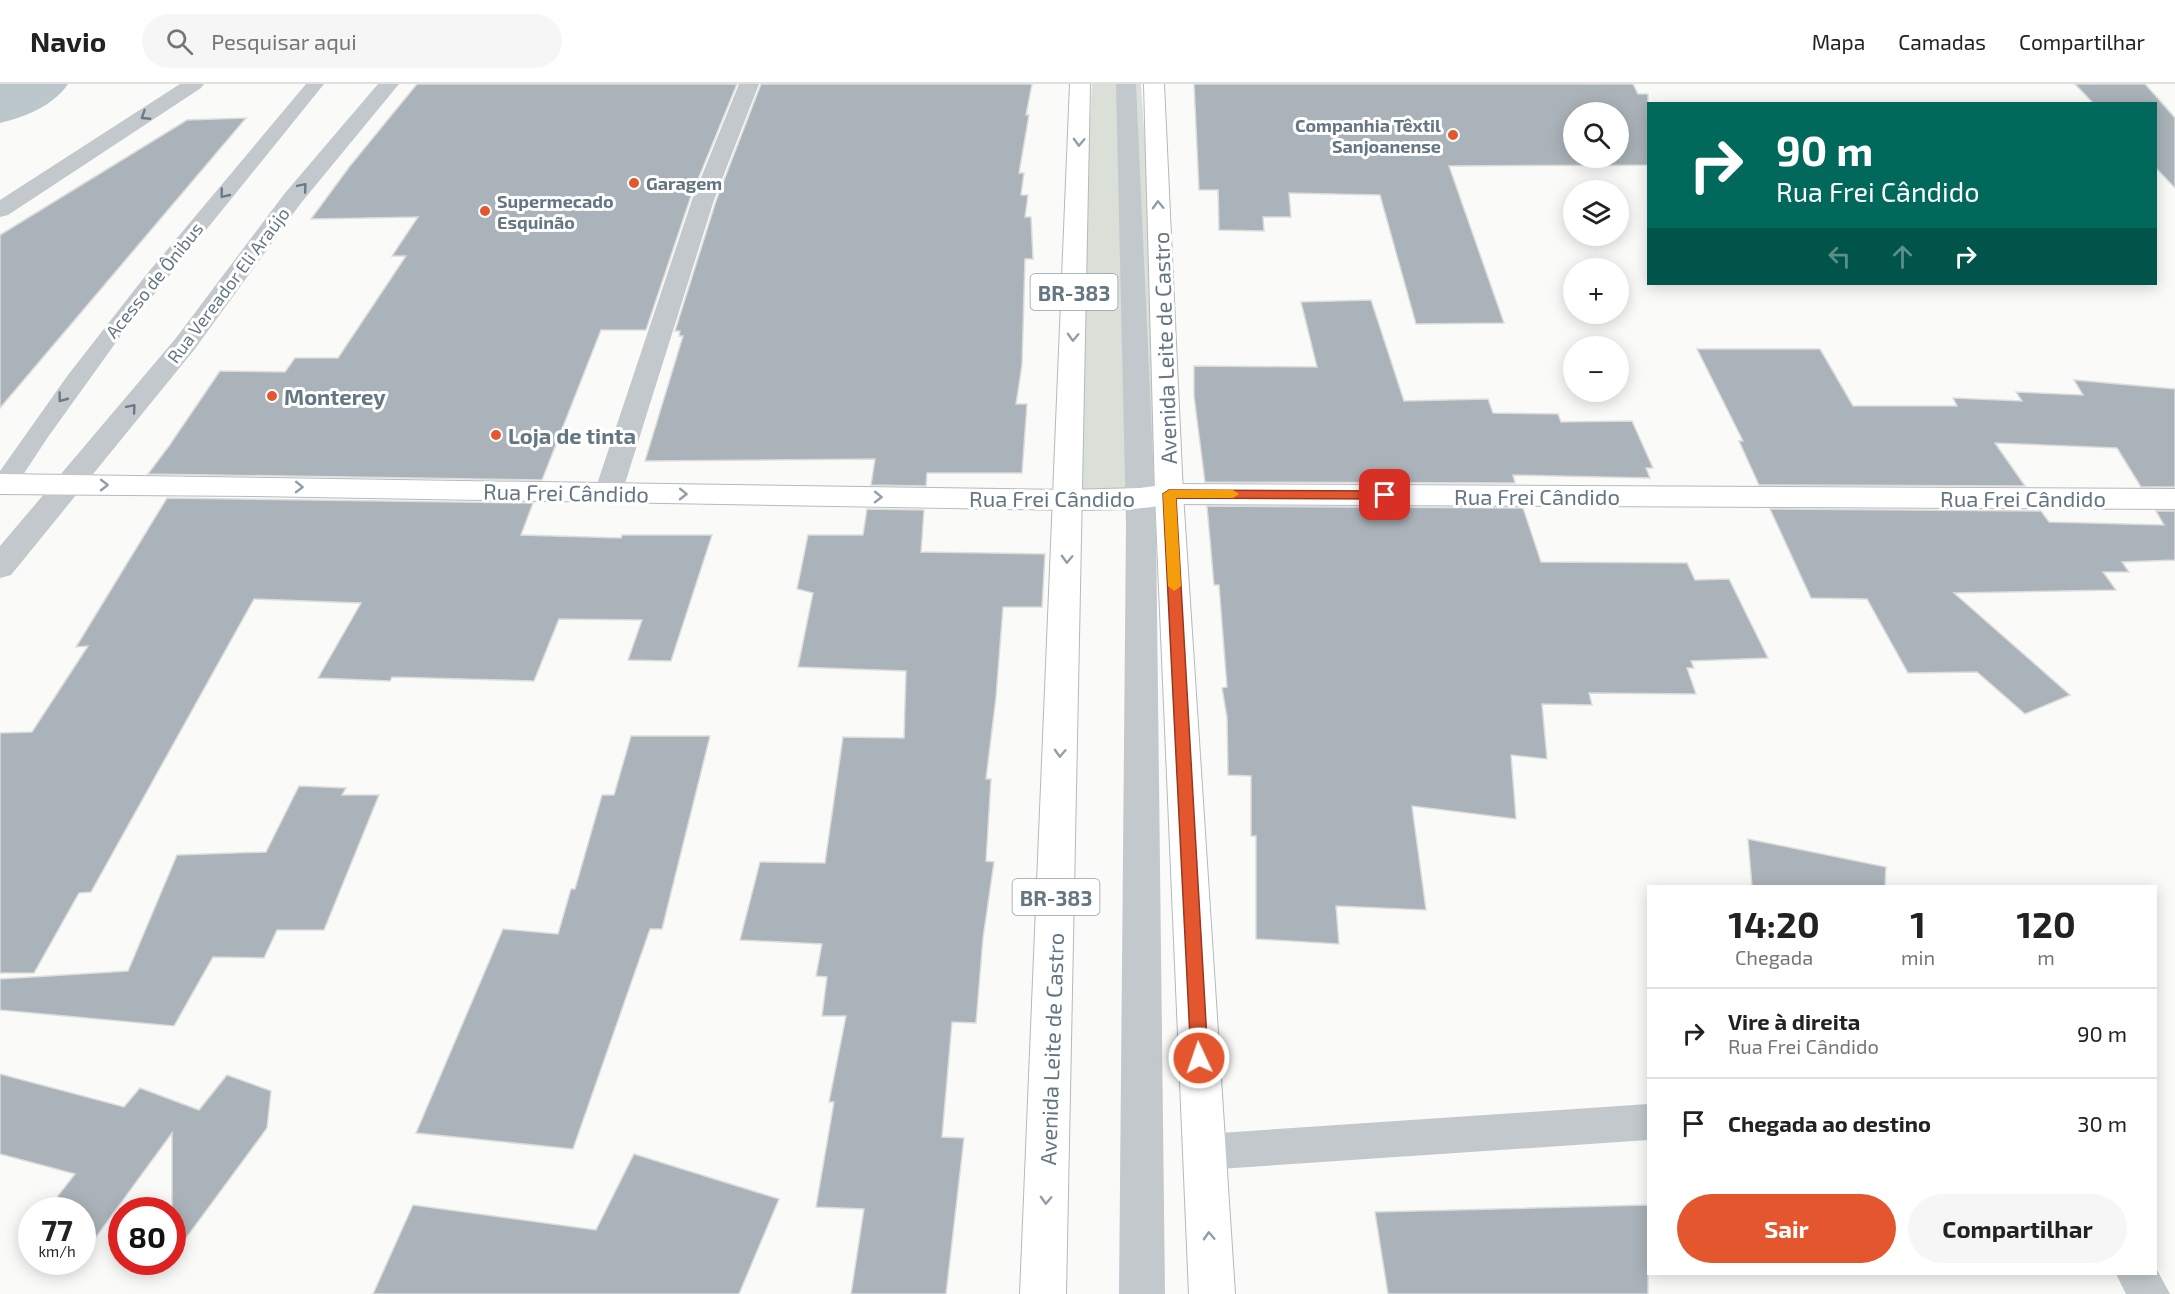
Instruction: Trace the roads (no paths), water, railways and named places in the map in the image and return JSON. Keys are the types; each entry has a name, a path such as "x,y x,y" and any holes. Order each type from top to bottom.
{"main road":[{"name":"Avenida Leite de Castro","path":"1043,1294 1080,84"},
{"name":"Avenida Leite de Castro","path":"1154,84 1155,496 1204,1152 1212,1294"},
{"name":"Rua Frei Cândido","path":"2,484 1068,500 1155,496 2175,499"}],"street":[{"path":"0,210 194,84"},
{"name":"Rua Vereador Eli Araújo","path":"0,567 185,344 293,198 388,84"},
{"path":"608,493 703,200 749,84"},
{"path":"1126,84 1155,496 1142,1294"}],"lane":[{"name":"Acesso de Ônibus","path":"2,484 47,417 123,318 315,84"},
{"path":"1204,1152 1647,1122"},
{"path":"2137,1275 2150,1294"}],"waterway":[{"path":"0,106 40,84"}],"place":[{"name":"Companhia Têxtil Sanjoanense","path":"1453,135"},
{"name":"Garagem","path":"634,183"},
{"name":"Supermecado Esquinão","path":"485,211"},
{"name":"Monterey","path":"272,396"},
{"name":"Loja de tinta","path":"496,435"}]}
